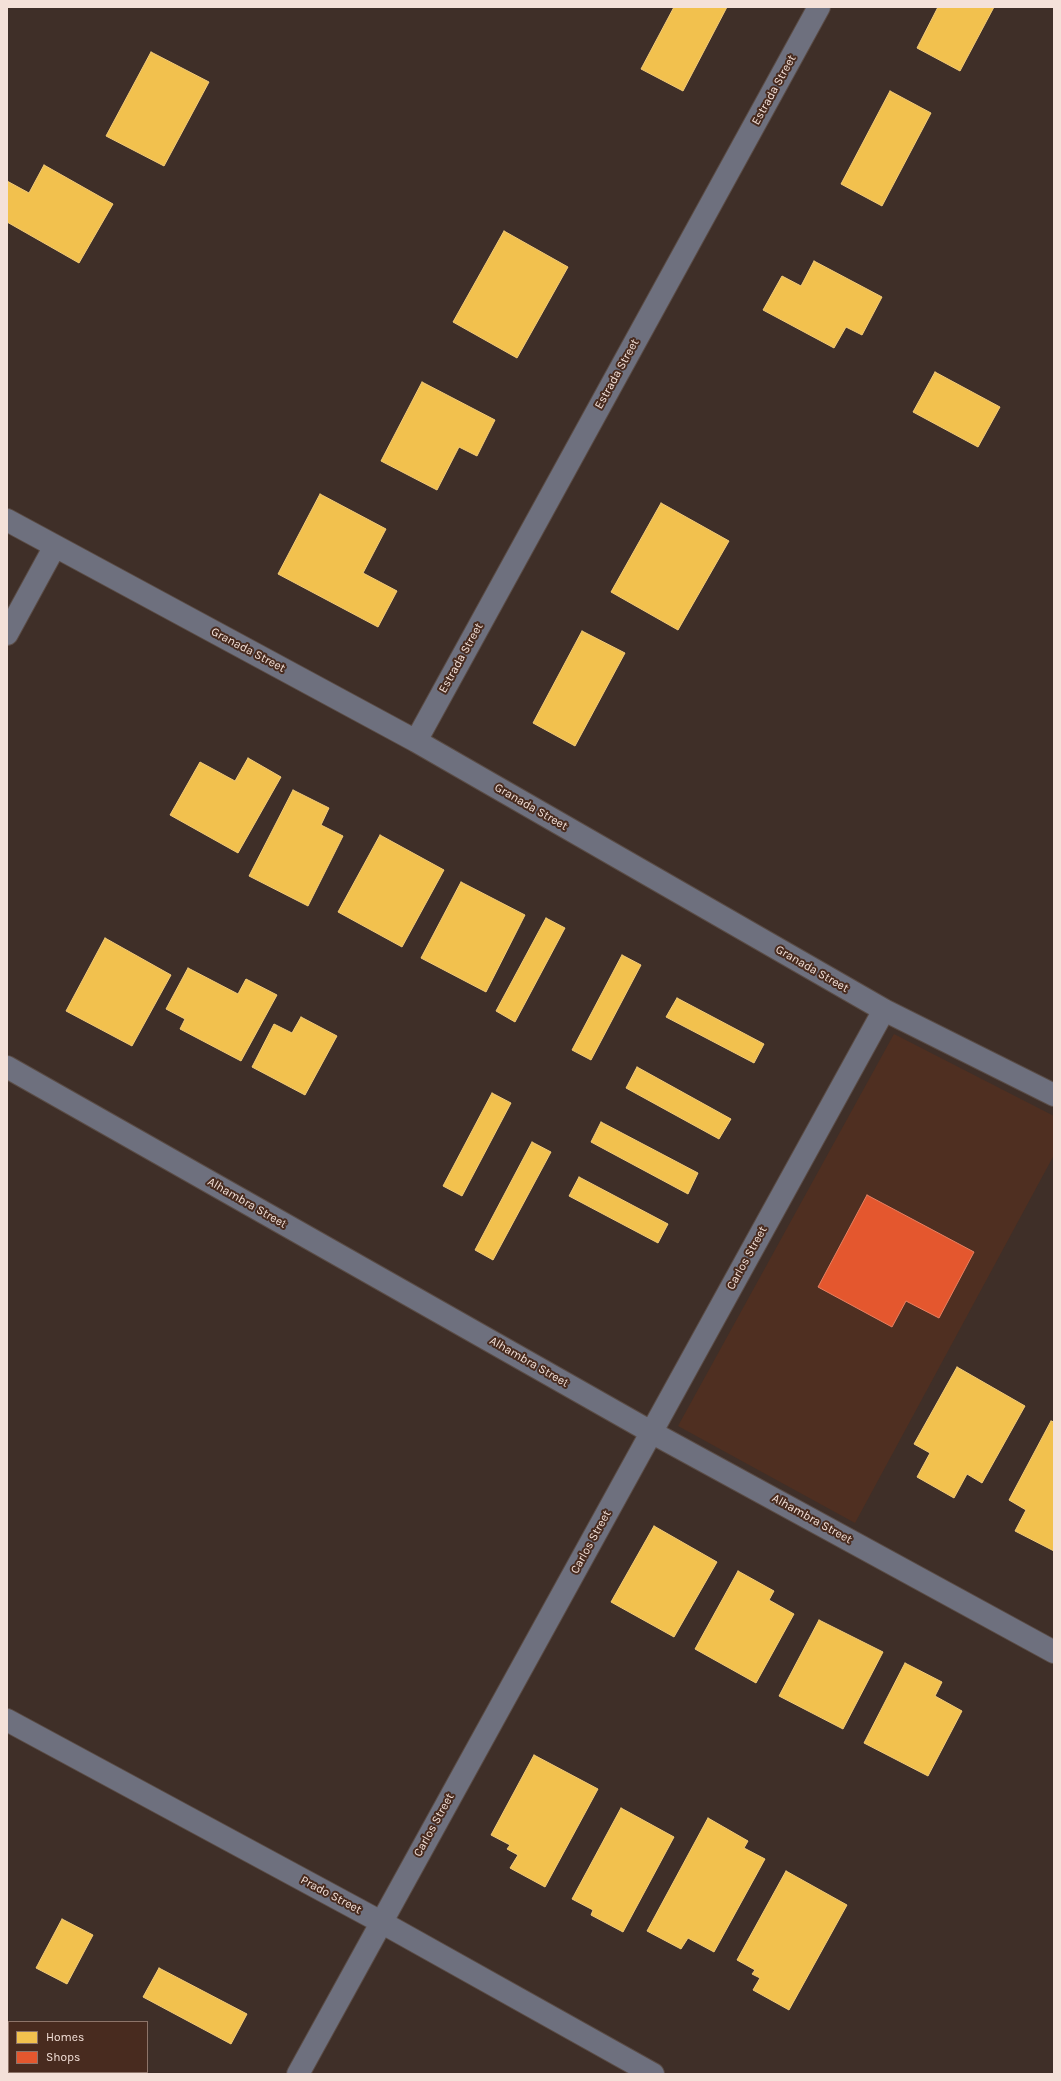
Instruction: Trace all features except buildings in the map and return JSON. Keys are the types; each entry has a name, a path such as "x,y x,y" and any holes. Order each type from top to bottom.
{"street":[{"name":"Estrada Street","path":"416,741 819,7"},
{"name":"Granada Street","path":"7,520 416,741 884,1010 1054,1095"},
{"path":"7,634 55,546"},
{"name":"Carlos Street","path":"298,2074 884,1010"},
{"name":"Alhambra Street","path":"7,1067 652,1432 1054,1652"},
{"name":"Prado Street","path":"7,1720 381,1922 653,2074"}],"shaded area":[{"path":"894,1034 1054,1116 1054,1155 855,1523 678,1426"}]}
